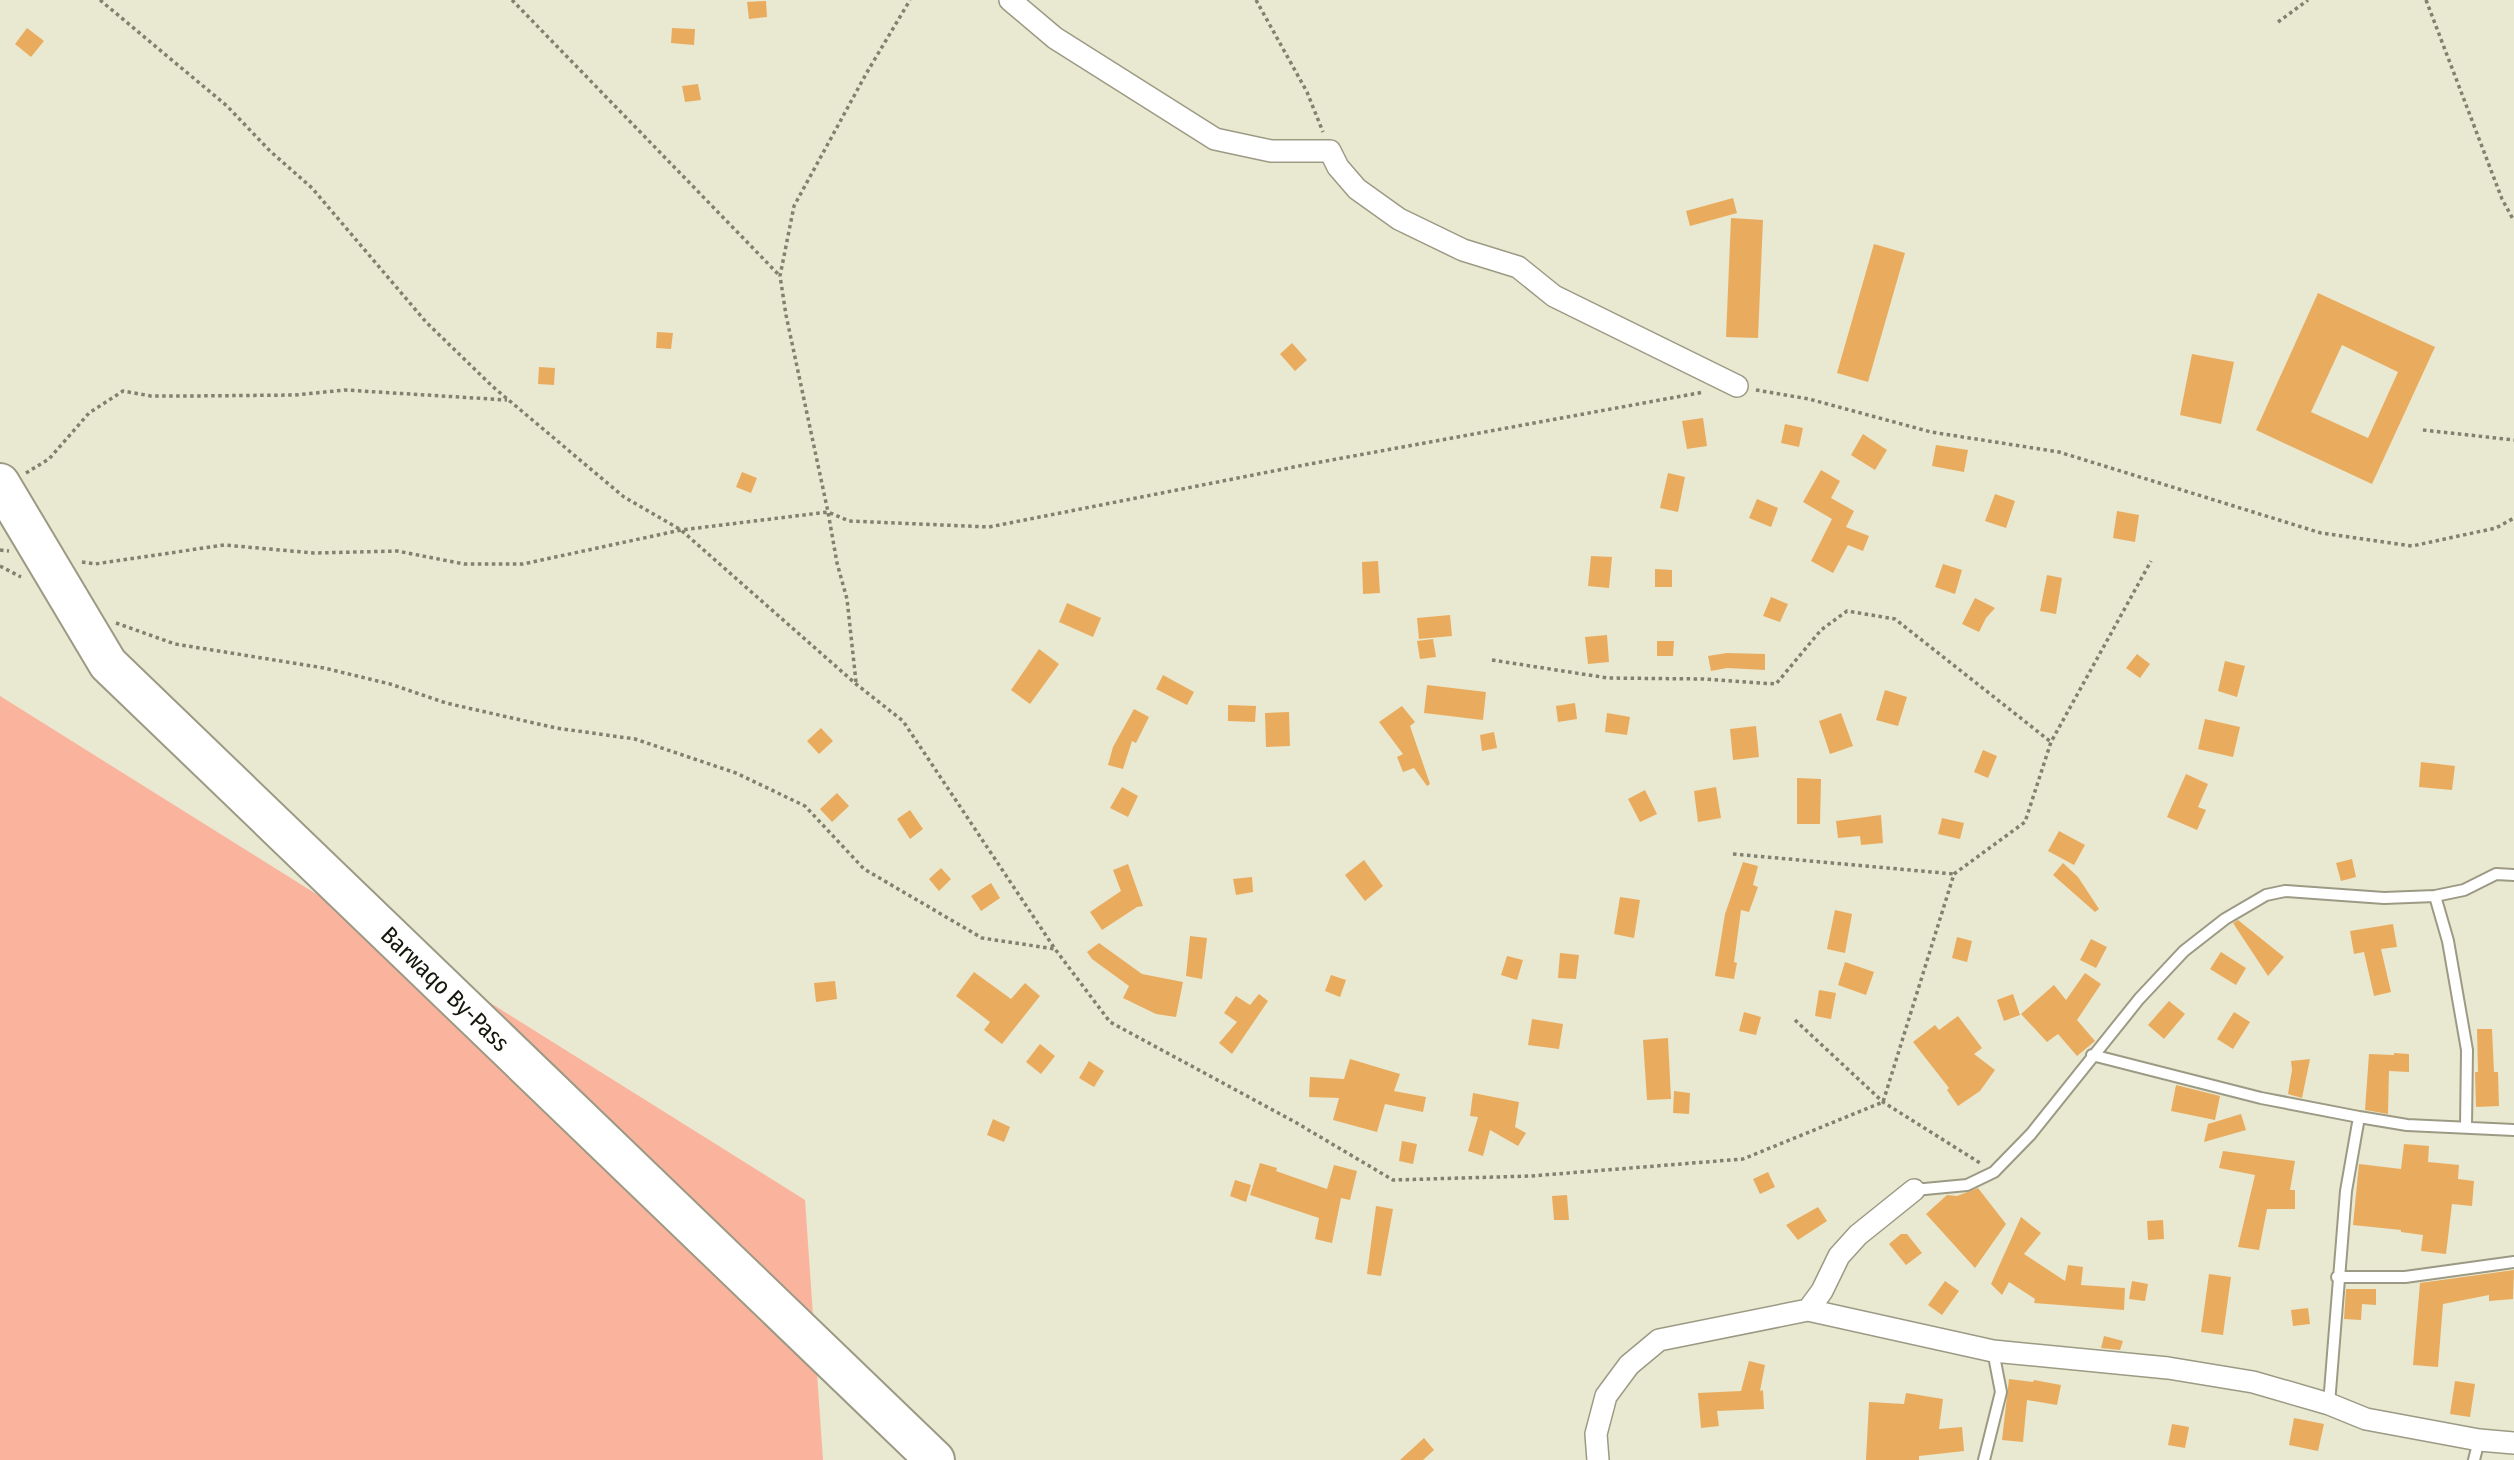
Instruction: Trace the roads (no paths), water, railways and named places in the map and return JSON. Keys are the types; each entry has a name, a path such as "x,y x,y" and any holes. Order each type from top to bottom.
{"highway":[{"name":"Barwaqo By-Pass","path":"1,485 34,567 108,663 935,1460"}],"street":[{"path":"1010,0 1055,38 1215,139 1271,151 1330,150 1338,167 1357,189 1399,219 1463,250 1518,267 1554,296 1737,386"},
{"path":"1808,1310 1822,1291 1839,1256 1858,1235 1914,1191"},
{"path":"1598,1460 1596,1434 1606,1396 1629,1365 1659,1340 1808,1310 1993,1351 2180,1370 2253,1382 2329,1404 2366,1419 2476,1450 2514,1443"}],"lane":[{"path":"1914,1191 1967,1185 1994,1172 2031,1134 2092,1055 2184,951 2225,919 2266,895 2285,891 2384,898 2435,896 2464,890 2496,874 2514,874"},
{"path":"2435,896 2451,953 2467,1050 2466,1127"},
{"path":"2092,1055 2261,1098 2359,1117 2407,1125 2514,1130"},
{"path":"2329,1404 2337,1277 2346,1191 2359,1117"},
{"path":"2337,1277 2405,1277 2514,1262"},
{"path":"1984,1460 2001,1392 1993,1351"}]}
